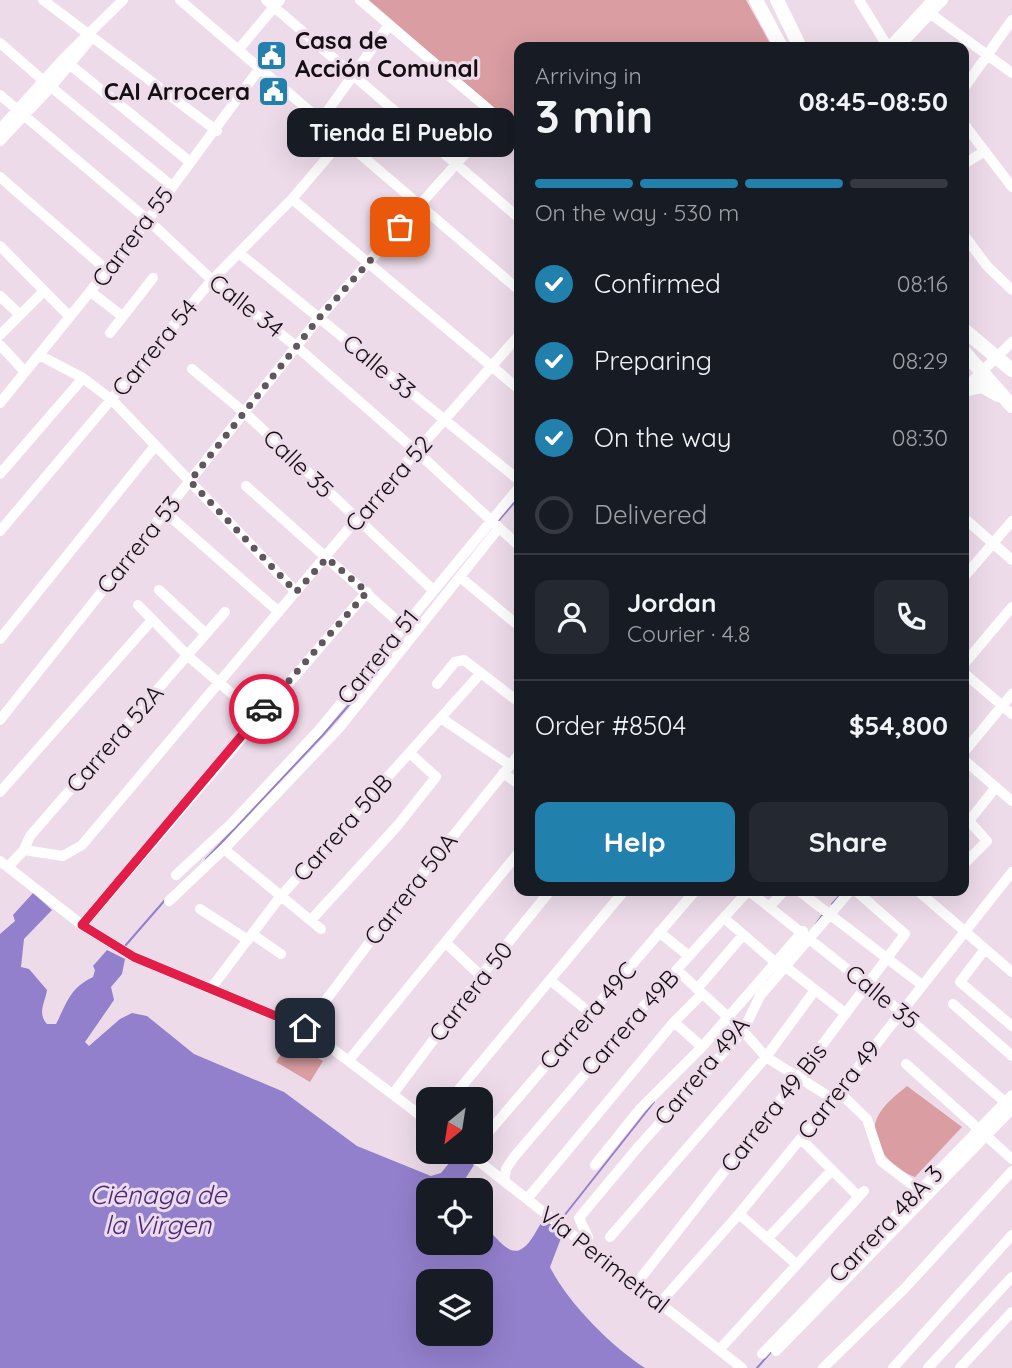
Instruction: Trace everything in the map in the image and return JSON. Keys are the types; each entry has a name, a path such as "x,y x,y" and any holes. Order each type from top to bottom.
{"highway":[{"path":"756,0 778,42"},
{"path":"777,0 798,42"},
{"path":"969,334 1012,370"},
{"path":"969,358 1012,406"},
{"path":"969,388 985,387 1012,406"}],"street":[{"path":"43,0 216,131"},
{"path":"0,130 91,38 90,34 122,0"},
{"path":"180,0 514,286"},
{"path":"360,0 514,131"},
{"path":"859,0 886,42"},
{"path":"902,42 929,5 943,0"},
{"path":"239,49 273,2 514,214"},
{"path":"929,5 1012,73"},
{"path":"969,81 1012,20"},
{"path":"321,120 389,25"},
{"path":"0,43 172,186"},
{"path":"66,61 190,162"},
{"name":"Carrera 55","path":"0,402 148,220 260,68"},
{"name":"Calle 34","path":"0,95 148,220 212,280 297,346 514,542"},
{"path":"0,141 20,112"},
{"name":"Carrera 53","path":"0,720 319,318 366,262 420,206 498,117"},
{"path":"969,130 1012,187"},
{"name":"Carrera 54","path":"0,531 212,280 292,199 343,139"},
{"path":"969,161 985,151"},
{"path":"0,177 108,271"},
{"path":"292,199 514,385"},
{"path":"969,243 987,266 1012,290"},
{"path":"0,246 70,317"},
{"name":"Calle 33","path":"239,253 443,422 514,476"},
{"path":"110,333 153,278"},
{"path":"25,372 0,343 19,314 44,290"},
{"path":"91,292 122,316"},
{"path":"0,296 19,314"},
{"name":"Carrera 52","path":"24,850 56,857 76,851 327,558 356,520 514,340"},
{"path":"969,383 1012,342"},
{"path":"39,355 83,378 112,400 296,592"},
{"name":"Calle 35","path":"192,369 245,413 356,520 438,592"},
{"path":"0,474 83,378"},
{"path":"0,639 155,446"},
{"path":"246,486 403,626"},
{"name":"Carrera 51","path":"176,875 231,824 319,730 403,626 438,592 494,526 514,495"},
{"path":"165,512 279,612"},
{"path":"969,571 1012,521"},
{"path":"969,522 1012,560"},
{"path":"169,901 224,849 340,727 438,592 460,577 494,526"},
{"path":"460,577 514,621"},
{"path":"159,590 206,634"},
{"path":"82,925 258,716 367,592"},
{"path":"138,606 188,656 258,716"},
{"path":"969,658 1012,607"},
{"name":"Carrera 52A","path":"4,864 24,850 30,836 225,611"},
{"path":"0,792 152,620"},
{"path":"437,684 454,662 464,660 514,699"},
{"name":"Carrera 50B","path":"212,987 280,897 480,674"},
{"path":"969,677 1012,714"},
{"path":"969,746 1012,694"},
{"path":"441,718 507,769 514,778"},
{"path":"312,919 398,825 436,777 411,754"},
{"name":"Carrera 50A","path":"305,1028 402,899 514,760"},
{"path":"969,764 1012,800"},
{"path":"969,859 987,841 969,821 996,787"},
{"path":"224,849 321,929"},
{"path":"349,1060 447,944 514,859"},
{"path":"4,864 82,925 134,957 212,987 305,1028 416,1112"},
{"name":"Carrera 49","path":"660,1303 801,1139 1012,872"},
{"name":"Carrera 50","path":"393,1094 481,976 546,896"},
{"path":"461,1087 620,896"},
{"name":"Carrera 49C","path":"494,1126 691,896"},
{"name":"Carrera 49B","path":"504,1181 514,1157 631,1020 744,896"},
{"name":"Calle 35","path":"755,896 807,935 1010,1104"},
{"path":"770,906 779,896"},
{"path":"806,896 922,985"},
{"name":"Carrera 49A","path":"586,1244 588,1237 579,1218 639,1146 743,1031 760,996 786,967 807,935 831,914 846,896"},
{"name":"Carrera 49 Bis","path":"640,1279 799,1076 905,934 862,896"},
{"path":"924,896 1012,972"},
{"path":"200,909 281,954"},
{"path":"724,918 775,962"},
{"path":"659,932 689,956"},
{"name":"Carrera 49A","path":"527,1199 743,935"},
{"path":"595,1165 640,1109 702,1047 775,962 807,935"},
{"path":"447,944 481,976"},
{"path":"985,949 960,982 1012,1026"},
{"path":"786,967 846,1014"},
{"path":"677,970 728,1016 766,1057 836,1096 867,1118 881,1161 919,1190"},
{"path":"550,979 590,1013"},
{"path":"610,1237 766,1057 815,990"},
{"path":"953,1004 1012,1056"},
{"path":"674,1022 702,1047"},
{"path":"906,1064 1012,1159"},
{"path":"776,1351 1010,1104"},
{"name":"Carrera 48A 3","path":"762,1354 919,1190 982,1132"},
{"path":"719,1350 861,1194 801,1139"},
{"name":"Vía Perimetral","path":"482,1164 742,1368"},
{"path":"768,1238 832,1170"},
{"path":"823,1368 905,1288 1012,1171"},
{"path":"739,1214 796,1263"},
{"path":"892,1368 1012,1235"},
{"path":"928,1368 1012,1277"},
{"path":"960,1368 1012,1312"}],"shaded area":[{"path":"369,0 746,0 769,42 514,42 514,126"},
{"path":"289,1041 323,1061 310,1082 276,1062"},
{"path":"907,1086 962,1127 915,1177 899,1168 884,1154 875,1137 880,1113 890,1100"}],"water":[{"name":"Ciénaga de la Virgen","path":"33,893 52,910 24,939 21,967 29,969 47,990 42,1016 47,1024 56,1024 70,996 93,977 93,966 107,950 125,959 122,974 111,987 114,1000 85,1042 89,1046 120,1019 132,1013 147,1016 194,1054 284,1092 357,1146 431,1176 441,1173 448,1164 473,1164 466,1178 416,1178 416,1255 493,1255 493,1235 506,1247 517,1251 529,1242 544,1219 563,1233 550,1267 567,1295 592,1323 645,1368 0,1368 0,934 15,921 13,915"}],"waterway":[{"path":"499,520 514,503"},
{"path":"206,859 322,736 382,667"},
{"path":"832,904 839,896"},
{"path":"125,946 165,900"},
{"path":"816,924 823,914"},
{"path":"767,980 777,969"},
{"path":"560,1221 654,1102"},
{"path":"757,1368 771,1352"}],"way so far":[{"path":"264,709 367,592 327,558 296,592 190,481 319,318 366,262 400,227"}],"place":[{"name":"Casa de Acción Comunal","path":"272,55"},
{"name":"CAI Arrocera","path":"273,92"},
{"name":"Tienda El Pueblo","path":"400,227"}],"route":[{"path":"264,709 82,925 134,957 212,987 305,1028"}]}
